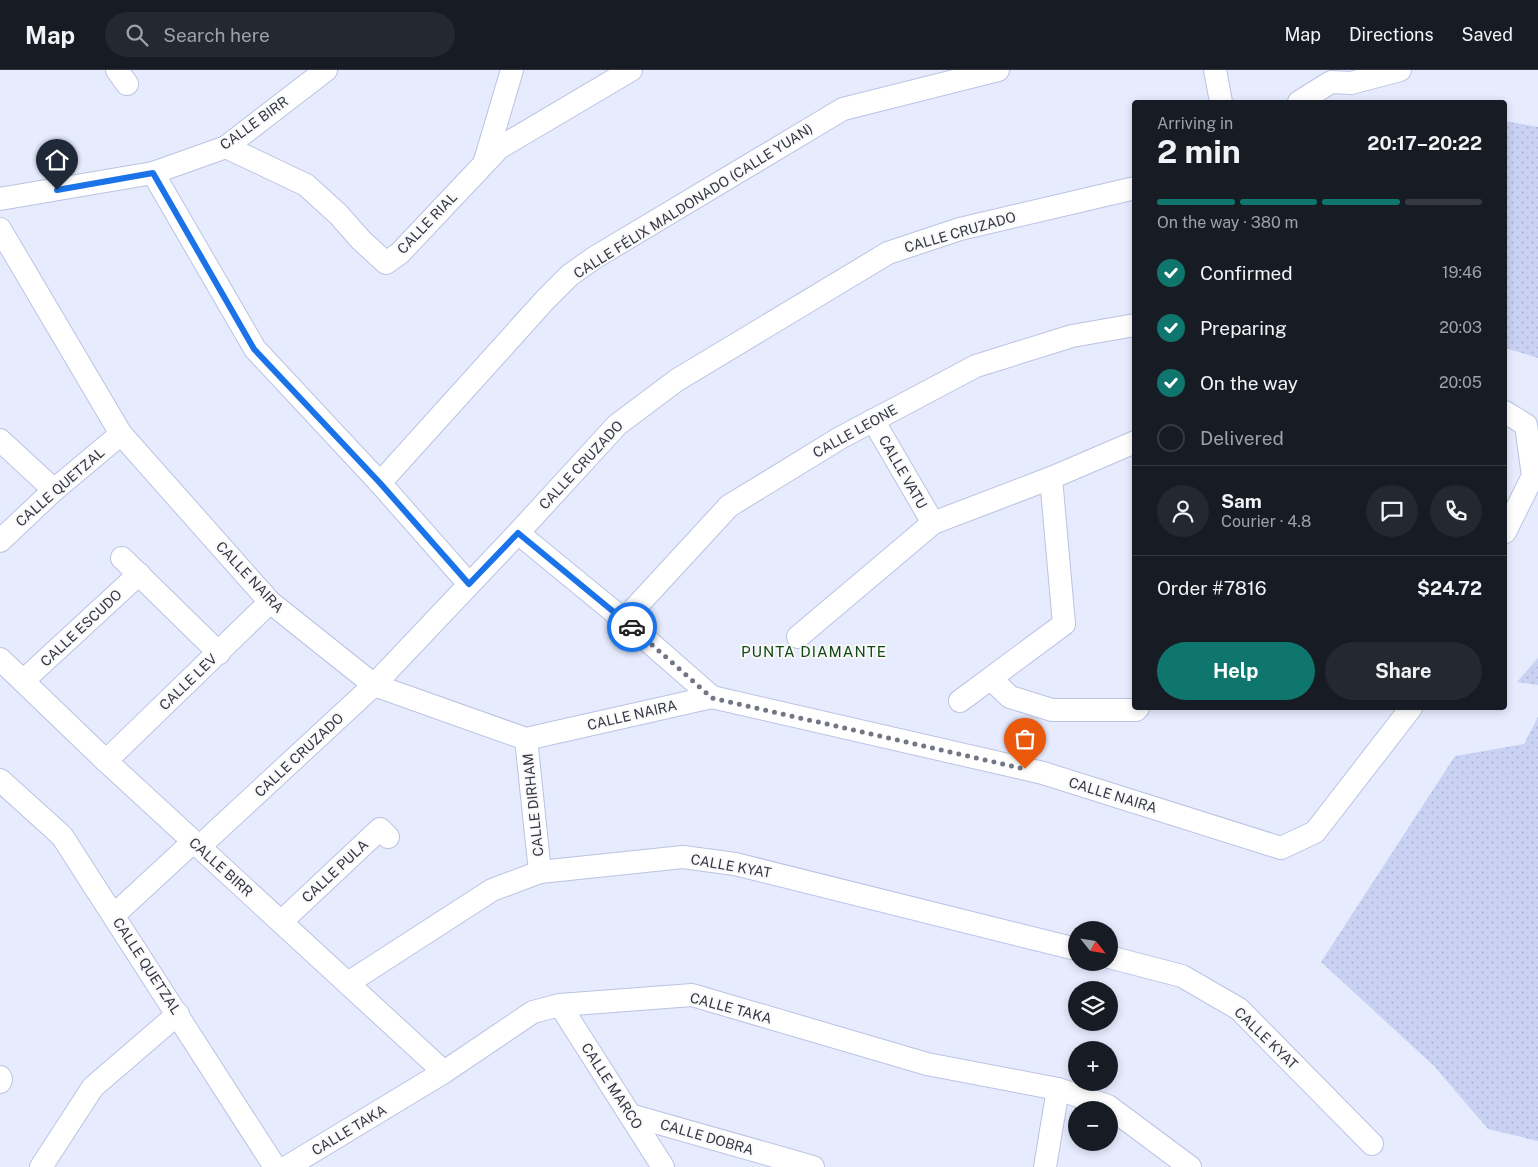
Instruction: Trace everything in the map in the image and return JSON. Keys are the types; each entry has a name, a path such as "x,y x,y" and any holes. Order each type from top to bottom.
{"street":[{"name":"CALLE BIRR","path":"0,199 153,173 226,148 326,70"},
{"path":"485,161 512,70"},
{"name":"CALLE RIAL","path":"226,148 306,186 338,214 386,264 400,253 498,148 631,70"},
{"name":"CALLE FÉLIX MALDONADO (CALLE YUAN)","path":"380,483 545,300 570,275 594,258 843,109 998,70"},
{"path":"1215,70 1221,100"},
{"path":"1301,100 1331,76 1351,83 1400,70"},
{"path":"153,173 254,349 380,483 469,584"},
{"name":"CALLE CRUZADO","path":"114,915 374,686 518,533 616,425 677,380 888,253 960,229 1132,189"},
{"name":"CALLE NAIRA","path":"0,229 121,434 270,602 374,686 526,739 712,698 1043,773 1281,848 1315,832 1409,710"},
{"name":"CALLE LEONE","path":"624,620 729,506 840,438 976,366 1072,336 1132,326"},
{"path":"1507,413 1526,426 1533,476 1507,528"},
{"name":"CALLE VATU","path":"873,420 933,523"},
{"name":"CALLE QUETZAL","path":"0,541 54,490 121,434"},
{"path":"0,440 54,490"},
{"path":"798,638 933,523 1051,478 1132,443"},
{"path":"960,701 1064,624 1051,478"},
{"path":"518,533 624,620 712,698"},
{"path":"122,558 219,653"},
{"name":"CALLE ESCUDO","path":"23,681 139,574"},
{"name":"CALLE LEV","path":"106,761 270,602"},
{"name":"CALLE BIRR","path":"0,659 106,761 444,1072"},
{"path":"991,679 1010,697 1052,710 1132,710"},
{"name":"CALLE DIRHAM","path":"526,739 540,872"},
{"name":"CALLE QUETZAL","path":"0,780 62,836 275,1167"},
{"name":"CALLE PULA","path":"281,922 380,829 388,837"},
{"name":"CALLE KYAT","path":"348,984 492,890 540,872 684,857 735,864 1068,947"},
{"name":"CALLE KYAT","path":"1118,959 1182,976 1239,1010 1372,1144"},
{"name":"CALLE TAKA","path":"287,1167 444,1072 534,1012 560,1005 692,995 927,1064 1058,1089 1108,1106 1190,1167"},
{"name":"CALLE MARCO","path":"560,1005 663,1167"},
{"path":"40,1167 93,1087 178,1014"},
{"path":"0,1077 0,1082"},
{"path":"1045,1167 1058,1089"},
{"name":"CALLE DOBRA","path":"630,1115 813,1167"}],"shaded area":[{"path":"1507,121 1538,127 1538,358 1507,349"},
{"path":"1538,658 1538,685 1517,682"},
{"path":"1538,717 1538,1141 1488,1129 1434,1066 1321,962 1455,756 1524,744"}],"way so far":[{"path":"632,627 712,698 1025,769"}],"district":[{"name":"PUNTA DIAMANTE","path":"814,651"}],"route":[{"path":"57,190 153,173 254,349 380,483 469,584 518,533 632,627"}]}
